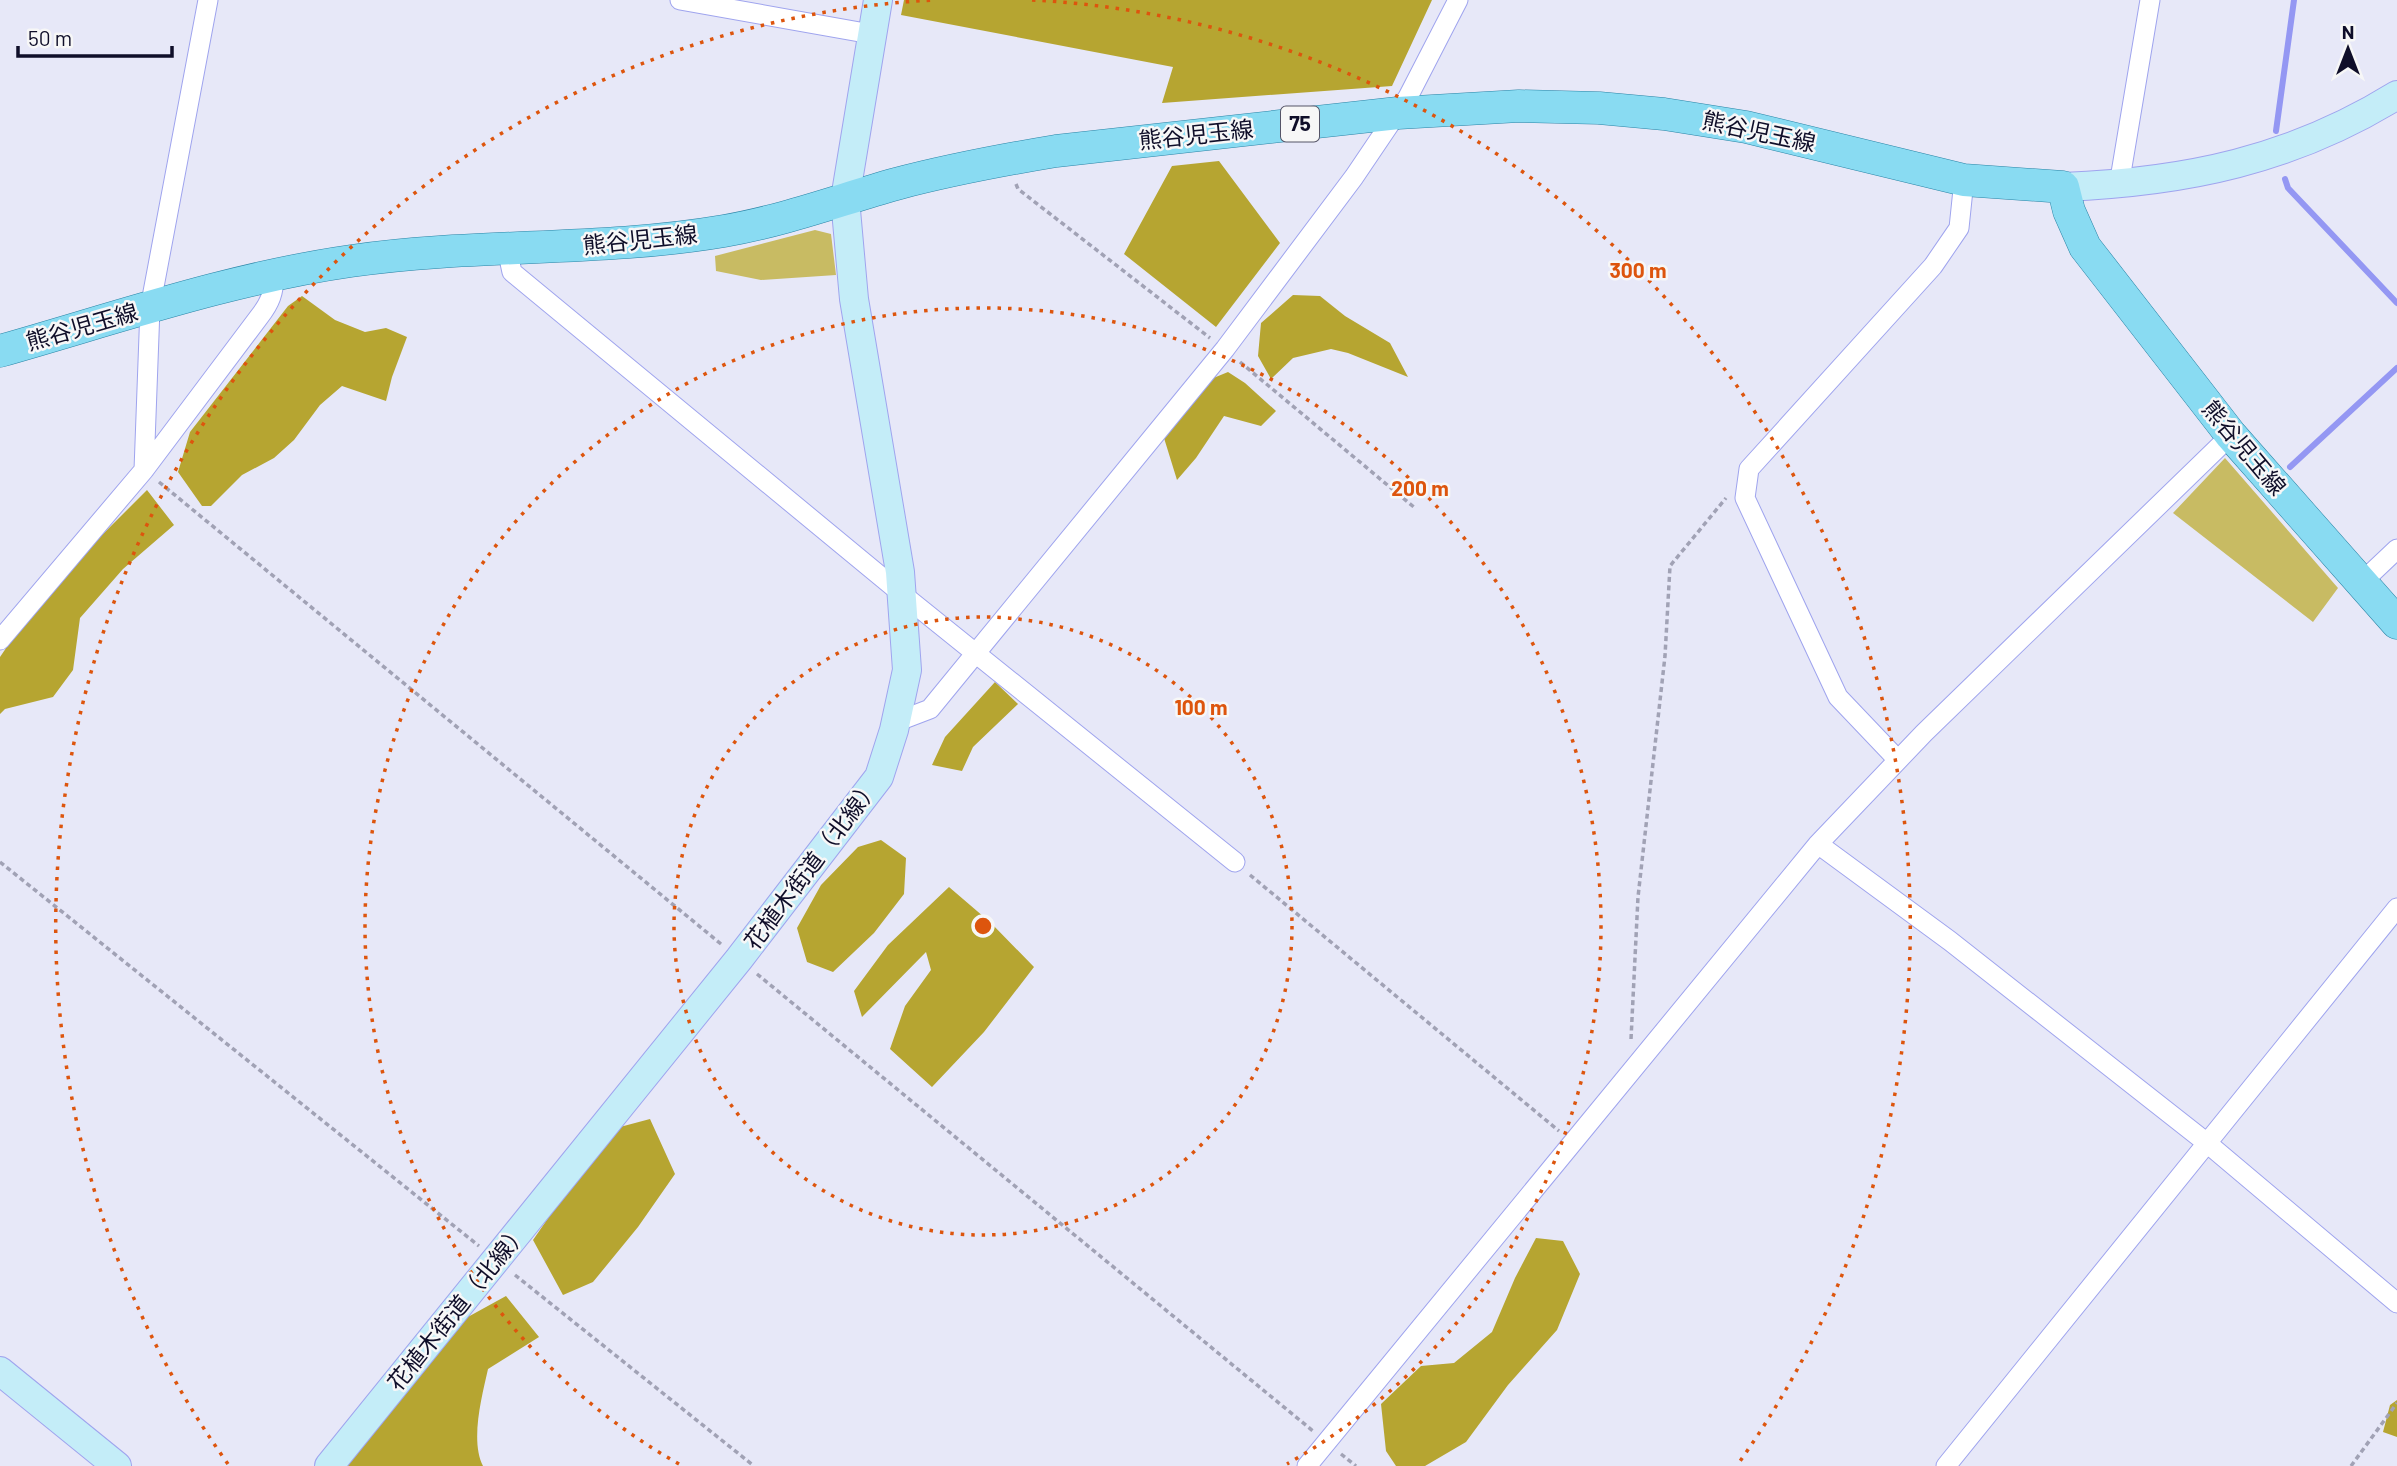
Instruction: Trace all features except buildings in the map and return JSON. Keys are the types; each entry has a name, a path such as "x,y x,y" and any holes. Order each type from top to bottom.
{"main road":[{"name":"熊谷児玉線","path":"0,351 216,289 354,260 606,245 678,238 766,222 900,183 1009,159 1090,147 1398,113 1519,106 1599,108 1664,114 1745,127 1964,180 2063,187 2069,211 2085,247 2231,435 2397,623"}],"street":[{"path":"144,470 150,308 208,0"},
{"path":"680,0 871,34"},
{"name":"花植木街道（北線）","path":"329,1466 739,960 879,777 896,722 907,670 900,572 854,299 845,199 878,0"},
{"path":"896,722 930,709 1225,349 1354,177 1398,113 1458,0"},
{"path":"2119,185 2150,0"},
{"path":"2063,187 2119,185 2189,175 2272,154 2358,119 2397,95"},
{"path":"1898,760 1838,697 1745,498 1749,469 1933,266 1959,228 1964,180"},
{"path":"507,249 512,272 902,594 1235,862"},
{"path":"0,640 144,470 269,304 274,291 274,275"},
{"path":"1307,1466 1818,844 1898,760 2231,435"},
{"path":"2361,583 2397,549"},
{"path":"1818,844 1950,941 2207,1143 2397,1303"},
{"path":"1946,1466 2397,908"},
{"path":"0,1371 117,1466"}],"path":[{"path":"1009,159 1018,189 1225,349 1415,508"},
{"path":"1629,1073 1638,897 1665,656 1670,566 1749,469"},
{"path":"0,862 754,1466"},
{"path":"1235,862 1572,1142"},
{"path":"2351,1466 2397,1403"}],"shaded area":[{"path":"904,0 1432,0 1392,86 1162,103 1173,67 901,15"},
{"path":"1219,161 1280,243 1216,327 1124,254 1172,166"},
{"path":"815,230 831,234 836,275 761,280 716,271 715,256"},
{"path":"1293,295 1320,296 1345,316 1390,343 1408,377 1331,349 1293,358 1271,379 1258,356 1261,323"},
{"path":"302,296 335,320 365,332 386,328 407,337 386,401 342,386 320,405 294,440 274,458 242,475 211,506 202,506 178,472 190,432 288,306"},
{"path":"1228,372 1245,383 1276,411 1261,426 1224,416 1196,458 1177,480 1164,438 1211,379"},
{"path":"2225,458 2338,588 2313,622 2173,513"},
{"path":"147,490 174,525 123,569 80,618 73,670 53,697 5,709 0,714 0,657 17,632 74,563"},
{"path":"995,682 1018,704 973,747 962,771 932,765 945,737"},
{"path":"881,840 906,858 904,894 874,933 833,972 807,962 797,928 821,885 858,847"},
{"path":"949,887 991,923 1034,967 984,1032 932,1087 890,1049 905,1006 931,970 926,952 862,1017 854,991 888,945"},
{"path":"650,1119 675,1174 638,1227 593,1282 563,1295 533,1240 569,1188 620,1127"},
{"path":"1536,1238 1563,1241 1580,1274 1557,1330 1508,1385 1466,1442 1425,1466 1396,1466 1386,1451 1381,1404 1421,1366 1454,1363 1492,1332"},
{"path":"506,1296 539,1337 488,1369 477,1431 479,1456 483,1466 347,1466 466,1318"},
{"path":"2397,1400 2397,1437 2383,1432 2390,1405"}],"waterway":[{"path":"2276,131 2294,0"},
{"path":"2285,179 2288,188 2397,303"},
{"path":"2290,467 2397,368"}]}
